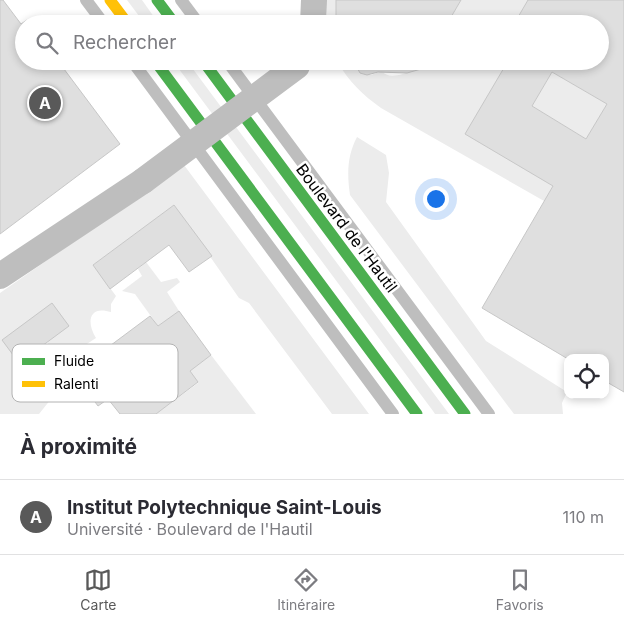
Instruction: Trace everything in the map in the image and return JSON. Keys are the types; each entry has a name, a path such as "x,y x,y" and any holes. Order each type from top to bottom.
{"main road":[{"path":"110,0 121,15"},
{"path":"157,0 168,15"},
{"path":"163,70 417,414"},
{"name":"Boulevard de l'Hautil","path":"210,70 465,414"}],"street":[{"path":"313,15 314,0"},
{"path":"0,276 143,181 292,70"}],"lane":[{"path":"86,0 97,15"},
{"path":"181,0 192,15"},
{"path":"139,70 393,414"},
{"path":"234,70 489,414"}],"shaded area":[{"path":"127,0 142,0 153,15 138,15"},
{"path":"326,0 336,0 336,15 327,15"},
{"path":"461,0 528,0 527,15 452,15"},
{"path":"180,70 194,70 449,414 435,414"},
{"path":"343,70 358,70 360,73 371,75 382,71 386,75 392,76 413,70 512,70 575,199 581,222 381,108 368,98"},
{"path":"552,72 607,104 586,139 532,106"},
{"path":"357,137 386,155 389,173 386,202 486,341 564,390 563,414 514,414 350,195 349,165"},
{"path":"184,165 369,414 332,414 249,303 239,298 174,205 93,265 116,296 111,304 111,312 98,311 92,316 91,326 96,338 87,344 48,344 47,342 44,344 12,344 12,402 49,402 39,414 0,414 0,293"},
{"path":"146,262 161,282 177,278 180,282 167,292 179,311 158,326 135,294 122,291 142,276 138,269"},
{"path":"211,355 256,414 156,414 172,402 178,402 178,398 198,383 190,371"}],"building":[{"path":"0,0 3,0 15,16 15,70 65,70 120,144 0,234"},
{"path":"336,0 461,0 452,15 336,15"},
{"path":"528,0 624,0 624,392 609,383 609,354 564,354 564,357 482,308 553,186 465,134 503,70 609,70 609,15 519,15","holes":["552,72 607,104 586,139 532,106"]},
{"path":"358,70 418,70 407,73 378,72 367,75 360,73"},
{"path":"174,205 212,256 189,272 169,245 110,289 93,265"},
{"path":"52,303 69,326 45,344 12,344 12,354 2,340"},
{"path":"179,311 211,355 190,371 198,382 178,397 178,344 112,344 150,316 158,326"},
{"path":"95,402 104,402 98,406"},
{"path":"110,402 172,402 156,414 120,414"}],"traffic: fast":[{"path":"157,0 168,15"},
{"path":"162,70 417,414"},
{"path":"210,70 465,414"}],"traffic: slow":[{"path":"110,0 121,15"}],"place":[{"name":"Institut Polytechnique Saint-Louis","path":"45,103"}]}
